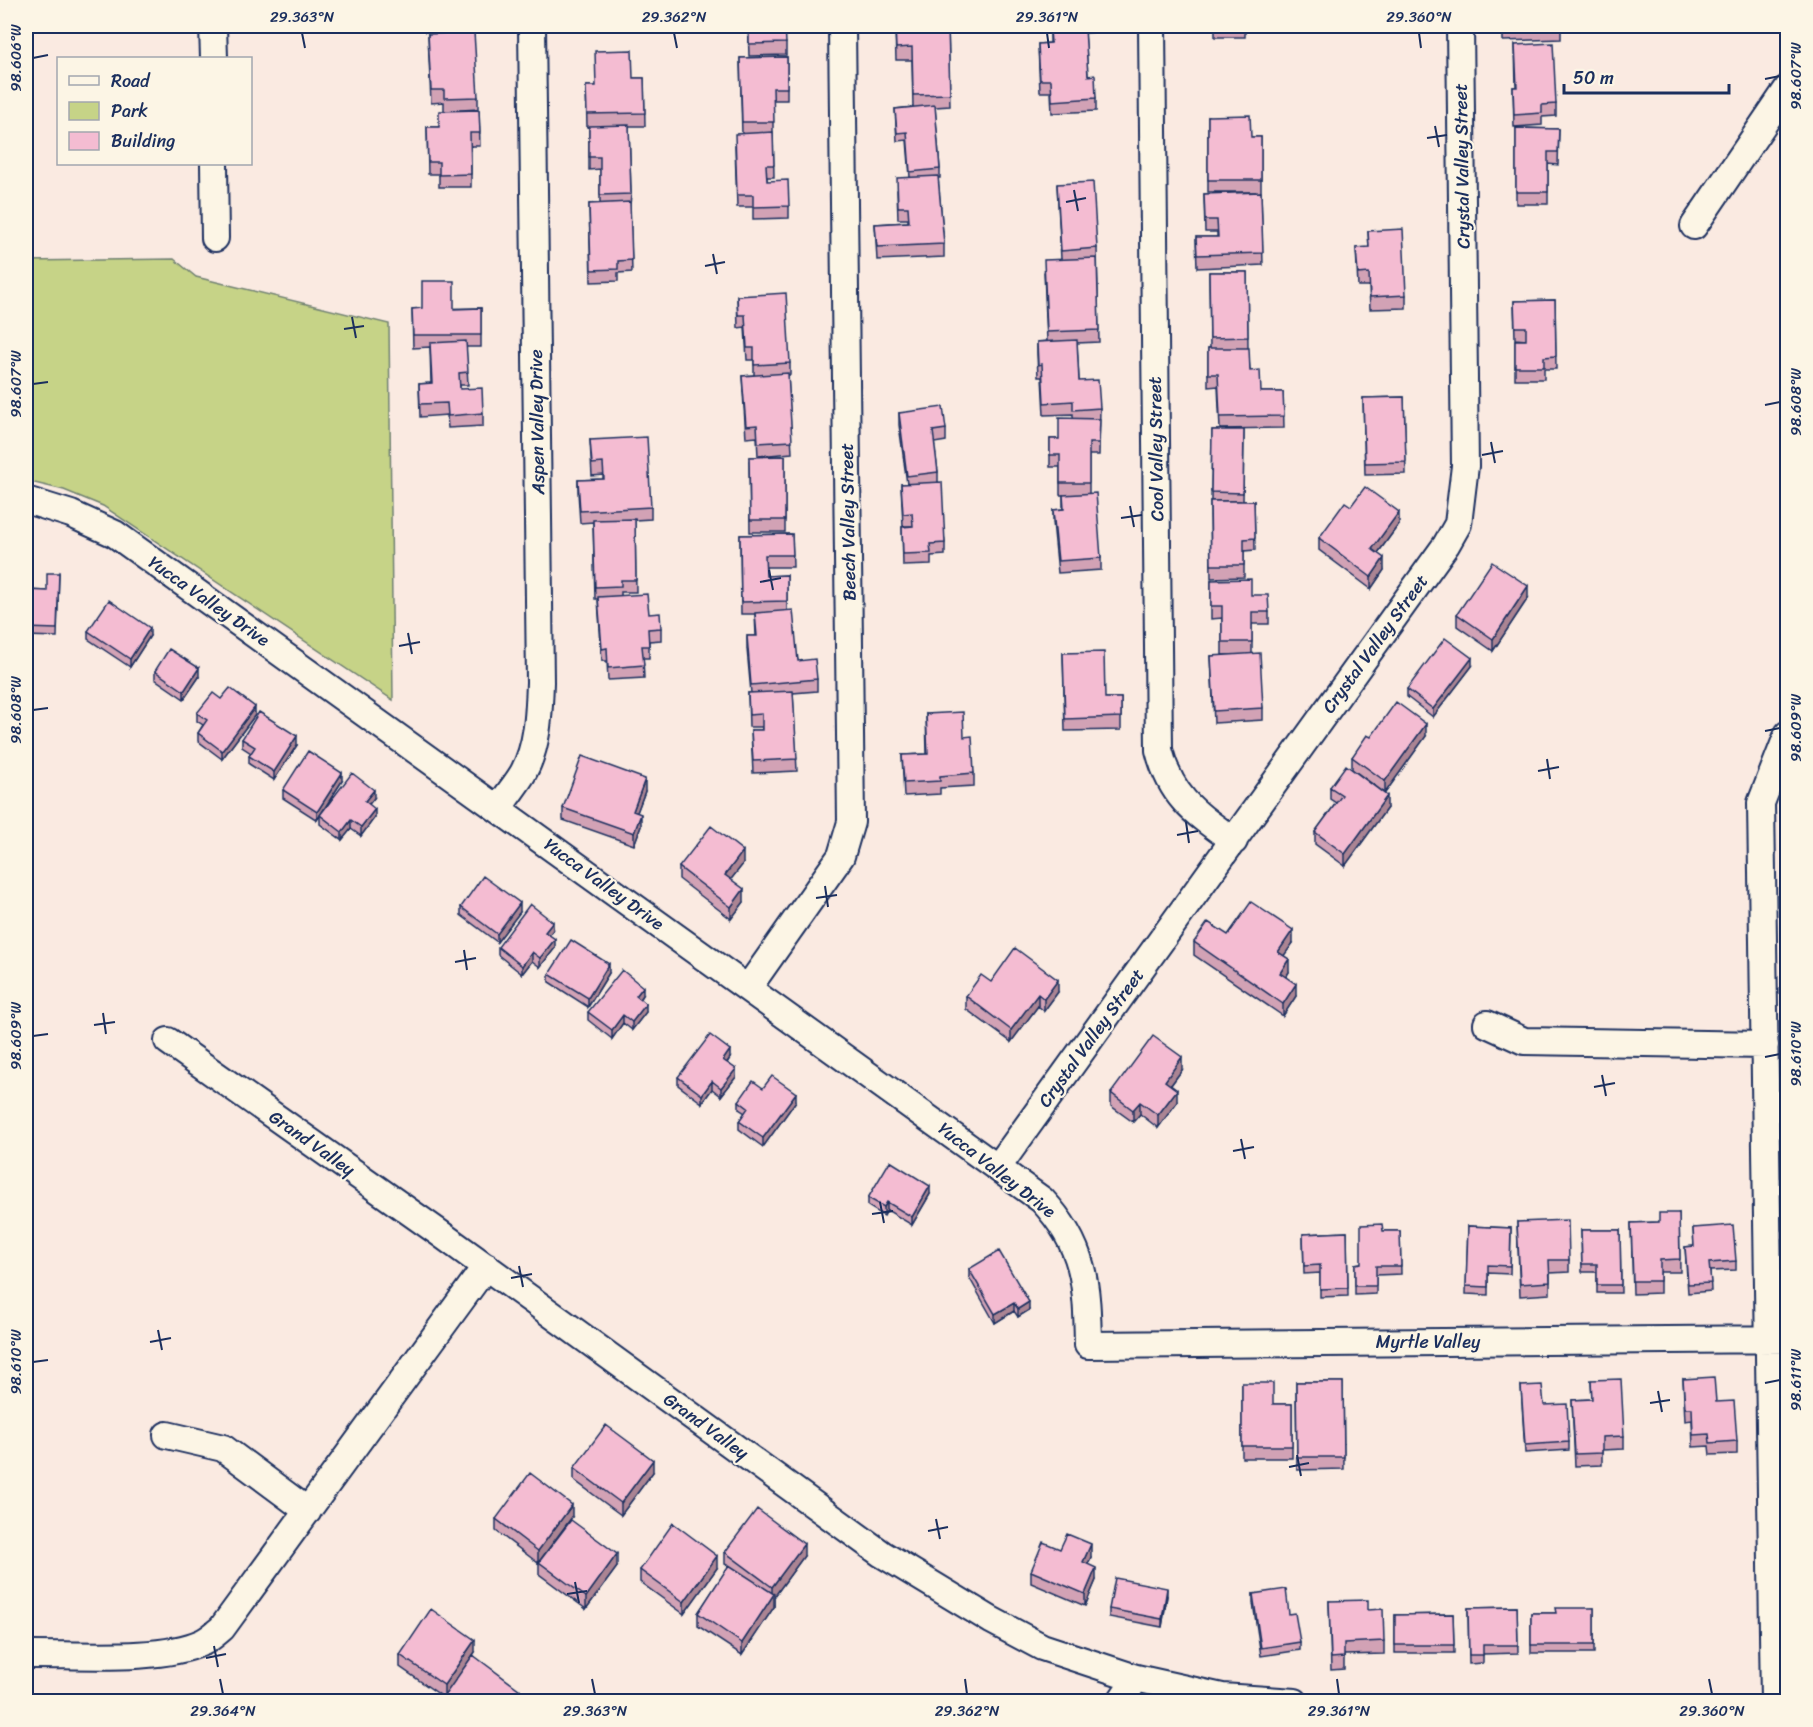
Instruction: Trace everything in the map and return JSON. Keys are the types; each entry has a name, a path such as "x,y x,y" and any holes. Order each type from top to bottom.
{"street":[{"path":"213,26 213,57"},
{"name":"Aspen Valley Drive","path":"499,808 523,772 532,747 539,712 532,26"},
{"name":"Beech Valley Street","path":"748,988 841,856 851,822 842,26"},
{"name":"Cool Valley Street","path":"1152,26 1159,750 1172,787 1184,803 1234,841"},
{"name":"Crystal Valley Street","path":"998,1167 1446,545 1458,524 1465,466 1460,26"},
{"path":"1694,226 1788,88"},
{"path":"214,165 215,238"},
{"name":"Yucca Valley Drive","path":"26,500 71,514 115,534 1042,1200 1060,1219 1073,1241 1082,1266 1087,1294 1088,1345"},
{"path":"1774,1701 1778,1340 1767,1198 1761,803 1788,734"},
{"path":"1488,1024 1524,1041 1766,1045"},
{"name":"Grand Valley","path":"168,1041 486,1266 882,1554 1020,1637 1136,1678 1222,1697 1295,1701"},
{"path":"26,1655 144,1653 204,1642 222,1628 486,1266"},
{"name":"Myrtle Valley","path":"1088,1345 1778,1340"},
{"path":"167,1435 223,1448 308,1511"},
{"path":"1120,1701 1136,1678"}],"green space":[{"path":"174,259 196,277 389,324 393,700 103,506 64,490 26,481 26,261"}],"building":[{"path":"749,26 785,26 786,43 749,44"},
{"path":"895,26 948,26 950,94 913,95 912,47 896,48"},
{"path":"1503,26 1561,26 1561,27 1503,29"},
{"path":"1085,28 1088,76 1095,75 1096,98 1052,101 1051,80 1040,80 1038,44 1051,43 1050,30"},
{"path":"474,32 478,97 444,98 444,90 431,90 428,34"},
{"path":"1553,43 1556,104 1542,105 1542,113 1514,115 1513,87 1517,87 1515,45"},
{"path":"632,50 633,78 644,78 645,113 587,114 586,86 596,86 595,51"},
{"path":"787,57 787,88 773,88 774,122 742,122 740,58"},
{"path":"935,105 940,169 910,172 907,132 897,133 895,109"},
{"path":"479,110 480,133 470,133 471,174 439,175 439,162 428,162 427,127 439,127 439,111"},
{"path":"1250,115 1251,137 1261,137 1261,180 1208,180 1208,116"},
{"path":"629,125 631,194 600,195 600,157 589,157 589,126"},
{"path":"1516,128 1559,129 1558,152 1548,152 1548,192 1516,192"},
{"path":"773,132 774,165 766,165 767,181 788,180 789,206 753,207 753,195 737,195 735,134"},
{"path":"938,176 944,244 877,247 875,224 909,222 908,207 898,207 897,178"},
{"path":"1093,182 1097,248 1061,251 1057,184"},
{"path":"1261,192 1263,253 1197,255 1196,237 1218,237 1217,220 1205,220 1204,194"},
{"path":"630,202 632,260 618,261 618,269 591,270 589,204"},
{"path":"1403,229 1406,295 1370,297 1369,273 1358,274 1356,248 1369,247 1368,231"},
{"path":"1097,258 1099,330 1047,332 1044,260"},
{"path":"1209,272 1247,272 1248,337 1210,338"},
{"path":"422,281 454,281 454,309 481,308 481,335 413,335 412,309 422,308"},
{"path":"786,293 790,363 754,365 754,348 747,348 745,315 738,315 737,296"},
{"path":"1555,300 1556,356 1544,357 1544,367 1515,367 1515,340 1526,340 1526,327 1515,327 1514,301"},
{"path":"1077,340 1079,381 1098,380 1100,408 1073,410 1073,401 1044,403 1042,364 1038,365 1037,342"},
{"path":"466,341 468,372 459,373 460,389 482,388 483,413 448,416 447,403 420,404 419,384 432,383 430,343"},
{"path":"1208,348 1249,348 1250,371 1260,370 1261,392 1283,392 1284,416 1220,417 1218,374 1208,374"},
{"path":"788,373 792,441 758,443 757,425 746,426 742,376"},
{"path":"1404,397 1406,462 1365,463 1363,398"},
{"path":"943,407 946,429 933,431 938,472 907,476 899,413"},
{"path":"1059,418 1100,419 1099,443 1089,443 1089,483 1060,483 1060,455 1050,455 1050,439 1059,439"},
{"path":"1212,430 1244,430 1243,493 1211,492"},
{"path":"647,437 651,507 580,511 578,480 604,479 603,463 592,464 590,440"},
{"path":"785,456 785,520 750,520 749,457"},
{"path":"942,482 945,543 930,544 931,553 903,554 902,527 913,526 912,513 903,514 901,484"},
{"path":"1365,487 1399,512 1372,549 1384,558 1371,577 1319,538 1345,502 1351,506"},
{"path":"1096,493 1101,558 1058,561 1053,510 1064,509 1063,495"},
{"path":"1210,501 1254,501 1255,538 1244,539 1244,565 1211,565"},
{"path":"635,519 636,580 621,580 621,586 595,587 593,520"},
{"path":"792,534 793,555 765,555 766,576 787,575 787,601 741,602 740,535"},
{"path":"1492,562 1528,586 1493,639 1457,614"},
{"path":"47,573 59,573 57,629 26,628 26,590 47,591"},
{"path":"1251,579 1251,595 1268,595 1269,612 1252,612 1252,642 1222,642 1222,606 1211,606 1211,580"},
{"path":"647,594 649,614 660,613 661,628 648,629 649,646 642,646 644,665 608,668 607,648 602,649 598,597"},
{"path":"109,600 150,628 130,659 88,631"},
{"path":"793,610 798,661 815,659 817,679 751,685 747,636 757,636 755,613"},
{"path":"1445,638 1472,658 1433,709 1407,689"},
{"path":"169,649 199,668 184,691 155,671"},
{"path":"1104,652 1105,698 1121,698 1121,717 1065,719 1063,653"},
{"path":"1260,653 1263,708 1214,711 1211,656"},
{"path":"230,688 255,707 222,751 198,733 207,720 197,713 213,693 221,699"},
{"path":"793,691 797,759 753,761 751,730 762,730 762,714 749,715 748,693"},
{"path":"1396,702 1426,724 1385,781 1352,757 1367,735 1371,737"},
{"path":"259,712 297,736 274,772 249,756 255,747 242,739"},
{"path":"963,712 964,737 972,736 974,773 940,776 940,781 904,783 902,755 928,754 926,714"},
{"path":"308,751 342,773 317,812 283,790"},
{"path":"582,756 645,779 633,811 641,814 634,833 563,808"},
{"path":"1346,765 1387,796 1345,854 1315,832 1342,795 1330,787"},
{"path":"352,773 374,790 365,801 375,809 361,827 351,820 342,832 320,815"},
{"path":"711,826 743,851 725,875 744,889 731,907 679,867"},
{"path":"483,876 520,903 497,934 461,907"},
{"path":"1251,902 1293,930 1278,952 1289,959 1280,973 1296,984 1283,1004 1194,942 1208,922 1228,935"},
{"path":"530,904 553,922 545,932 555,939 540,958 532,952 522,966 498,947"},
{"path":"571,940 609,964 588,998 549,974"},
{"path":"1015,948 1058,980 1044,999 1038,994 1011,1030 966,996 981,975 991,982"},
{"path":"622,970 643,987 636,996 646,1004 632,1022 623,1015 612,1030 588,1012"},
{"path":"710,1035 730,1050 723,1060 736,1069 721,1088 712,1081 702,1095 678,1077"},
{"path":"1153,1036 1182,1057 1165,1081 1177,1090 1158,1115 1140,1102 1133,1110 1111,1093"},
{"path":"772,1076 796,1093 763,1138 739,1121 748,1108 739,1101 753,1081 763,1088"},
{"path":"890,1161 930,1186 912,1217 887,1202 884,1207 868,1198"},
{"path":"1659,1213 1679,1213 1680,1259 1660,1260 1660,1281 1633,1281 1631,1223 1659,1222"},
{"path":"1568,1220 1569,1260 1549,1260 1550,1282 1520,1284 1517,1222"},
{"path":"1382,1224 1383,1231 1400,1231 1401,1266 1376,1266 1376,1286 1355,1286 1355,1264 1361,1263 1361,1225"},
{"path":"1733,1225 1736,1261 1709,1263 1711,1283 1688,1284 1685,1247 1694,1246 1693,1228"},
{"path":"1468,1226 1511,1228 1510,1266 1488,1265 1488,1287 1466,1286"},
{"path":"1581,1230 1620,1230 1621,1285 1597,1285 1597,1264 1582,1264"},
{"path":"1347,1232 1348,1288 1320,1289 1320,1265 1304,1266 1303,1234"},
{"path":"999,1251 1029,1302 1018,1309 1014,1303 995,1314 969,1269"},
{"path":"1714,1377 1716,1402 1734,1401 1737,1441 1710,1443 1709,1434 1693,1435 1692,1408 1685,1408 1683,1379"},
{"path":"1621,1379 1624,1436 1602,1437 1602,1453 1575,1454 1572,1400 1592,1399 1591,1380"},
{"path":"1296,1382 1343,1382 1344,1457 1297,1457"},
{"path":"1242,1383 1273,1383 1273,1404 1292,1404 1292,1446 1242,1446"},
{"path":"1542,1385 1544,1405 1567,1404 1569,1442 1525,1445 1521,1386"},
{"path":"606,1425 653,1460 621,1503 574,1468"},
{"path":"530,1473 572,1505 538,1551 496,1519"},
{"path":"757,1509 804,1544 772,1587 725,1552"},
{"path":"571,1520 617,1554 586,1597 539,1562"},
{"path":"673,1523 717,1556 684,1602 640,1570"},
{"path":"1067,1534 1091,1544 1083,1562 1096,1568 1085,1594 1031,1571 1043,1542 1060,1549"},
{"path":"729,1565 774,1594 742,1643 698,1613"},
{"path":"1115,1578 1167,1588 1162,1619 1109,1609"},
{"path":"1286,1589 1289,1614 1295,1613 1300,1642 1261,1648 1253,1594"},
{"path":"1368,1600 1368,1610 1383,1609 1384,1641 1344,1643 1344,1657 1331,1658 1329,1601"},
{"path":"1517,1607 1518,1645 1483,1645 1483,1655 1469,1655 1468,1608"},
{"path":"1555,1608 1594,1608 1594,1645 1531,1645 1531,1613 1556,1613"},
{"path":"431,1609 475,1640 444,1685 400,1655"},
{"path":"1453,1614 1454,1645 1395,1645 1395,1615"},
{"path":"473,1655 520,1690 511,1701 446,1701 442,1699"},
{"path":"636,1696 644,1701 632,1701"}]}
